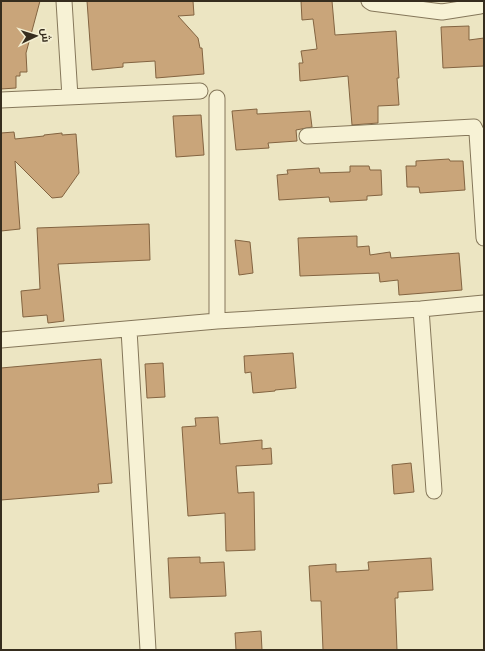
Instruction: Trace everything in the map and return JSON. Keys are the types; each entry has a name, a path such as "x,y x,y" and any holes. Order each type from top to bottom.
{"street":[{"path":"64,1 70,97"},
{"path":"369,1 372,3 442,12 481,4"},
{"path":"1,100 200,91"},
{"path":"217,98 217,321"},
{"path":"307,136 474,127 477,134 484,238"},
{"path":"1,340 217,321 421,309 484,303"},
{"path":"421,309 434,491"},
{"path":"128,330 148,650"}],"building":[{"path":"1,1 40,1 26,53 27,72 20,72 20,76 16,76 16,88 1,89"},
{"path":"87,1 193,1 194,15 178,16 198,38 200,48 202,48 204,74 156,78 155,61 123,63 123,67 92,70"},
{"path":"301,1 332,1 335,35 396,31 399,105 378,106 378,123 352,125 348,76 300,81 299,63 303,63 301,51 317,49 313,19 302,20"},
{"path":"469,26 469,40 484,38 484,66 443,68 441,27"},
{"path":"257,109 257,114 310,111 312,127 296,130 297,141 268,143 269,148 236,150 232,111"},
{"path":"201,115 204,155 176,157 173,116"},
{"path":"14,132 15,139 62,133 62,135 76,134 79,173 62,197 52,198 15,161 20,229 1,231 1,133"},
{"path":"449,159 450,161 463,161 465,190 420,193 419,187 407,187 406,166 416,166 416,161"},
{"path":"350,166 369,166 370,170 381,170 382,195 367,196 367,200 330,202 329,197 279,200 277,175 288,174 287,170 319,168 320,173 350,172"},
{"path":"149,224 150,260 58,264 64,321 48,323 47,315 23,317 21,291 40,289 37,228"},
{"path":"357,236 357,247 369,246 370,255 390,252 391,258 459,253 462,290 399,295 398,280 380,282 379,273 300,276 298,238"},
{"path":"235,240 250,242 253,273 239,275"},
{"path":"293,353 296,388 253,393 251,372 245,373 244,356"},
{"path":"101,359 112,483 98,484 99,492 1,500 1,368"},
{"path":"163,363 165,397 147,398 145,364"},
{"path":"218,417 220,444 262,440 262,449 271,448 272,464 236,466 238,493 254,492 255,550 226,551 225,513 188,516 182,427 196,426 195,418"},
{"path":"411,463 414,492 394,494 392,465"},
{"path":"200,557 200,563 224,562 226,596 170,598 168,558"},
{"path":"431,558 433,590 398,592 398,598 395,598 397,650 323,650 321,601 311,601 309,566 336,564 336,572 369,570 368,562"},
{"path":"261,631 262,650 236,650 235,633"}]}
